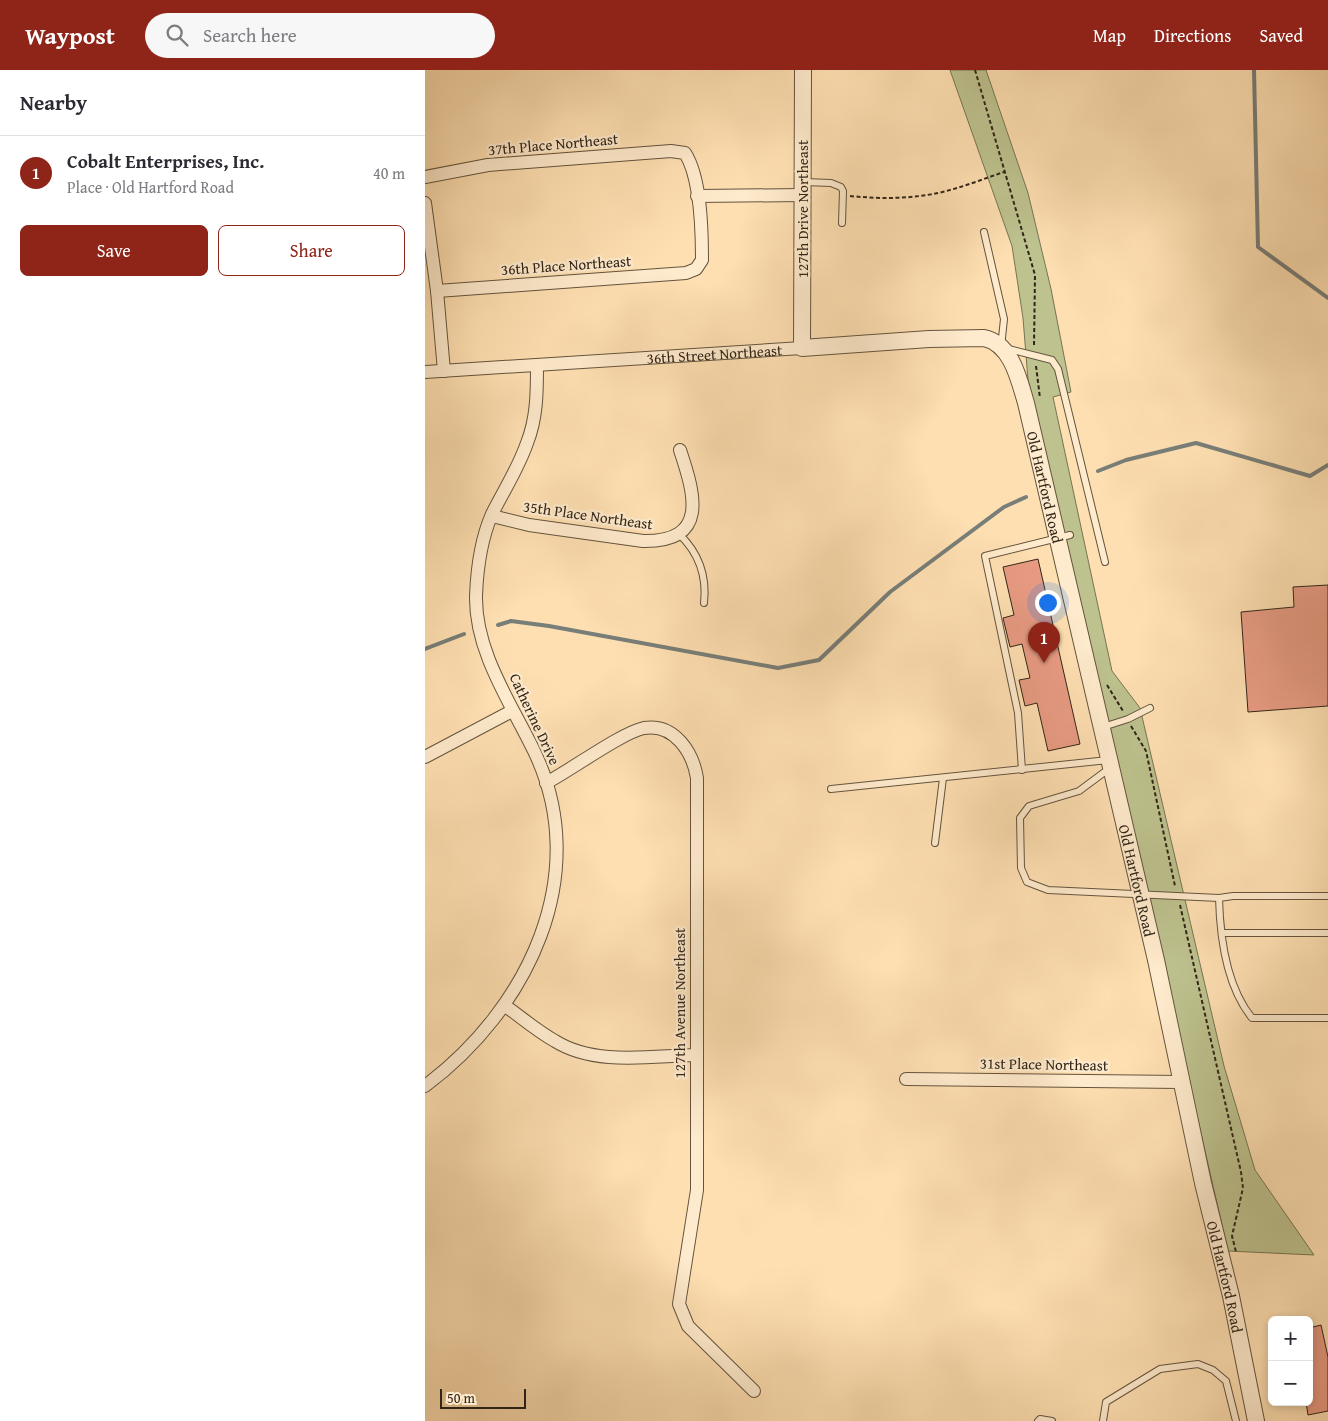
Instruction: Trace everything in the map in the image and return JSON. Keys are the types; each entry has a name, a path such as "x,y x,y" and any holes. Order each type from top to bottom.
{"street":[{"name":"127th Drive Northeast","path":"802,348 803,70"},
{"name":"37th Place Northeast","path":"425,177 488,165 671,151 685,153 692,163 697,196"},
{"path":"697,196 802,188"},
{"name":"36th Place Northeast","path":"437,291 678,274 696,269 702,260 697,196"},
{"path":"425,203 437,291 444,371"},
{"name":"36th Street Northeast","path":"425,372 966,337 992,340 1001,347"},
{"name":"Old Hartford Road","path":"1001,347 1017,374 1064,536 1101,727 1141,895 1231,1296 1256,1421"},
{"name":"Catherine Drive","path":"425,1086 458,1058 504,1005 531,960 544,930 552,902 556,873 556,841 547,783 535,751 512,711 485,647 476,598 482,545 492,516 517,470 535,418 537,365"},
{"path":"679,534 691,520 694,506 693,493 681,450"},
{"name":"35th Place Northeast","path":"492,516 577,533 643,541 660,541 679,534"},
{"path":"425,758 512,711"},
{"name":"127th Avenue Northeast","path":"547,783 619,740 645,728 658,729 673,735 690,753 697,778 696,1207 679,1304 688,1326 754,1391"},
{"path":"504,1005 555,1042 585,1053 605,1057 695,1055"},
{"name":"31st Place Northeast","path":"906,1079 1182,1082"}],"lane":[{"path":"802,188 837,184 842,189 843,196 842,223"},
{"path":"985,232 1005,319 1001,347 1052,360 1058,368 1105,562"},
{"path":"679,534 691,546 699,561 704,577 703,603"},
{"path":"1021,770 1018,713 985,556 1064,536"},
{"path":"1101,727 1127,719 1150,708"},
{"path":"831,788 1110,763"},
{"path":"1110,763 1079,791 1029,806 1020,818 1021,868 1027,882 1048,890 1178,897 1328,896"},
{"path":"935,843 943,778"},
{"path":"1219,898 1221,933 1235,989 1243,1007 1252,1018 1328,1018"},
{"path":"1221,933 1328,933"},
{"path":"1103,1421 1106,1402 1160,1369 1198,1364 1213,1370 1226,1380 1236,1421"},
{"path":"1038,1421 1040,1419 1052,1421"}],"path":[{"path":"975,70 1035,275 1035,356 1040,400"},
{"path":"843,196 875,198 917,197 940,193 1005,172"},
{"path":"1103,679 1146,751 1241,1172 1243,1188 1239,1214 1232,1236 1236,1254"}],"green space":[{"path":"950,70 986,70 1028,193 1051,289 1071,392 1053,397 1112,671 1140,708 1224,1066 1255,1170 1314,1255 1228,1251 1028,380 1023,318 1012,246"}],"building":[{"path":"1038,559 1080,744 1048,751 1037,703 1025,706 1019,680 1030,678 1022,644 1010,647 1003,618 1014,615 1003,567"},
{"path":"1328,585 1328,706 1248,712 1241,612 1294,607 1293,587"},
{"path":"1321,1325 1328,1357 1328,1411 1308,1415 1307,1406 1313,1406 1313,1327"}],"waterway":[{"path":"1254,70 1258,247 1328,298"},
{"path":"1098,471 1126,460 1196,443 1310,476 1328,465"},
{"path":"498,625 511,621 549,626 778,668 819,660 890,592 1004,507 1026,497"},
{"path":"425,649 464,634"}],"place":[{"name":"Cobalt Enterprises, Inc.","path":"1044,663"}]}
